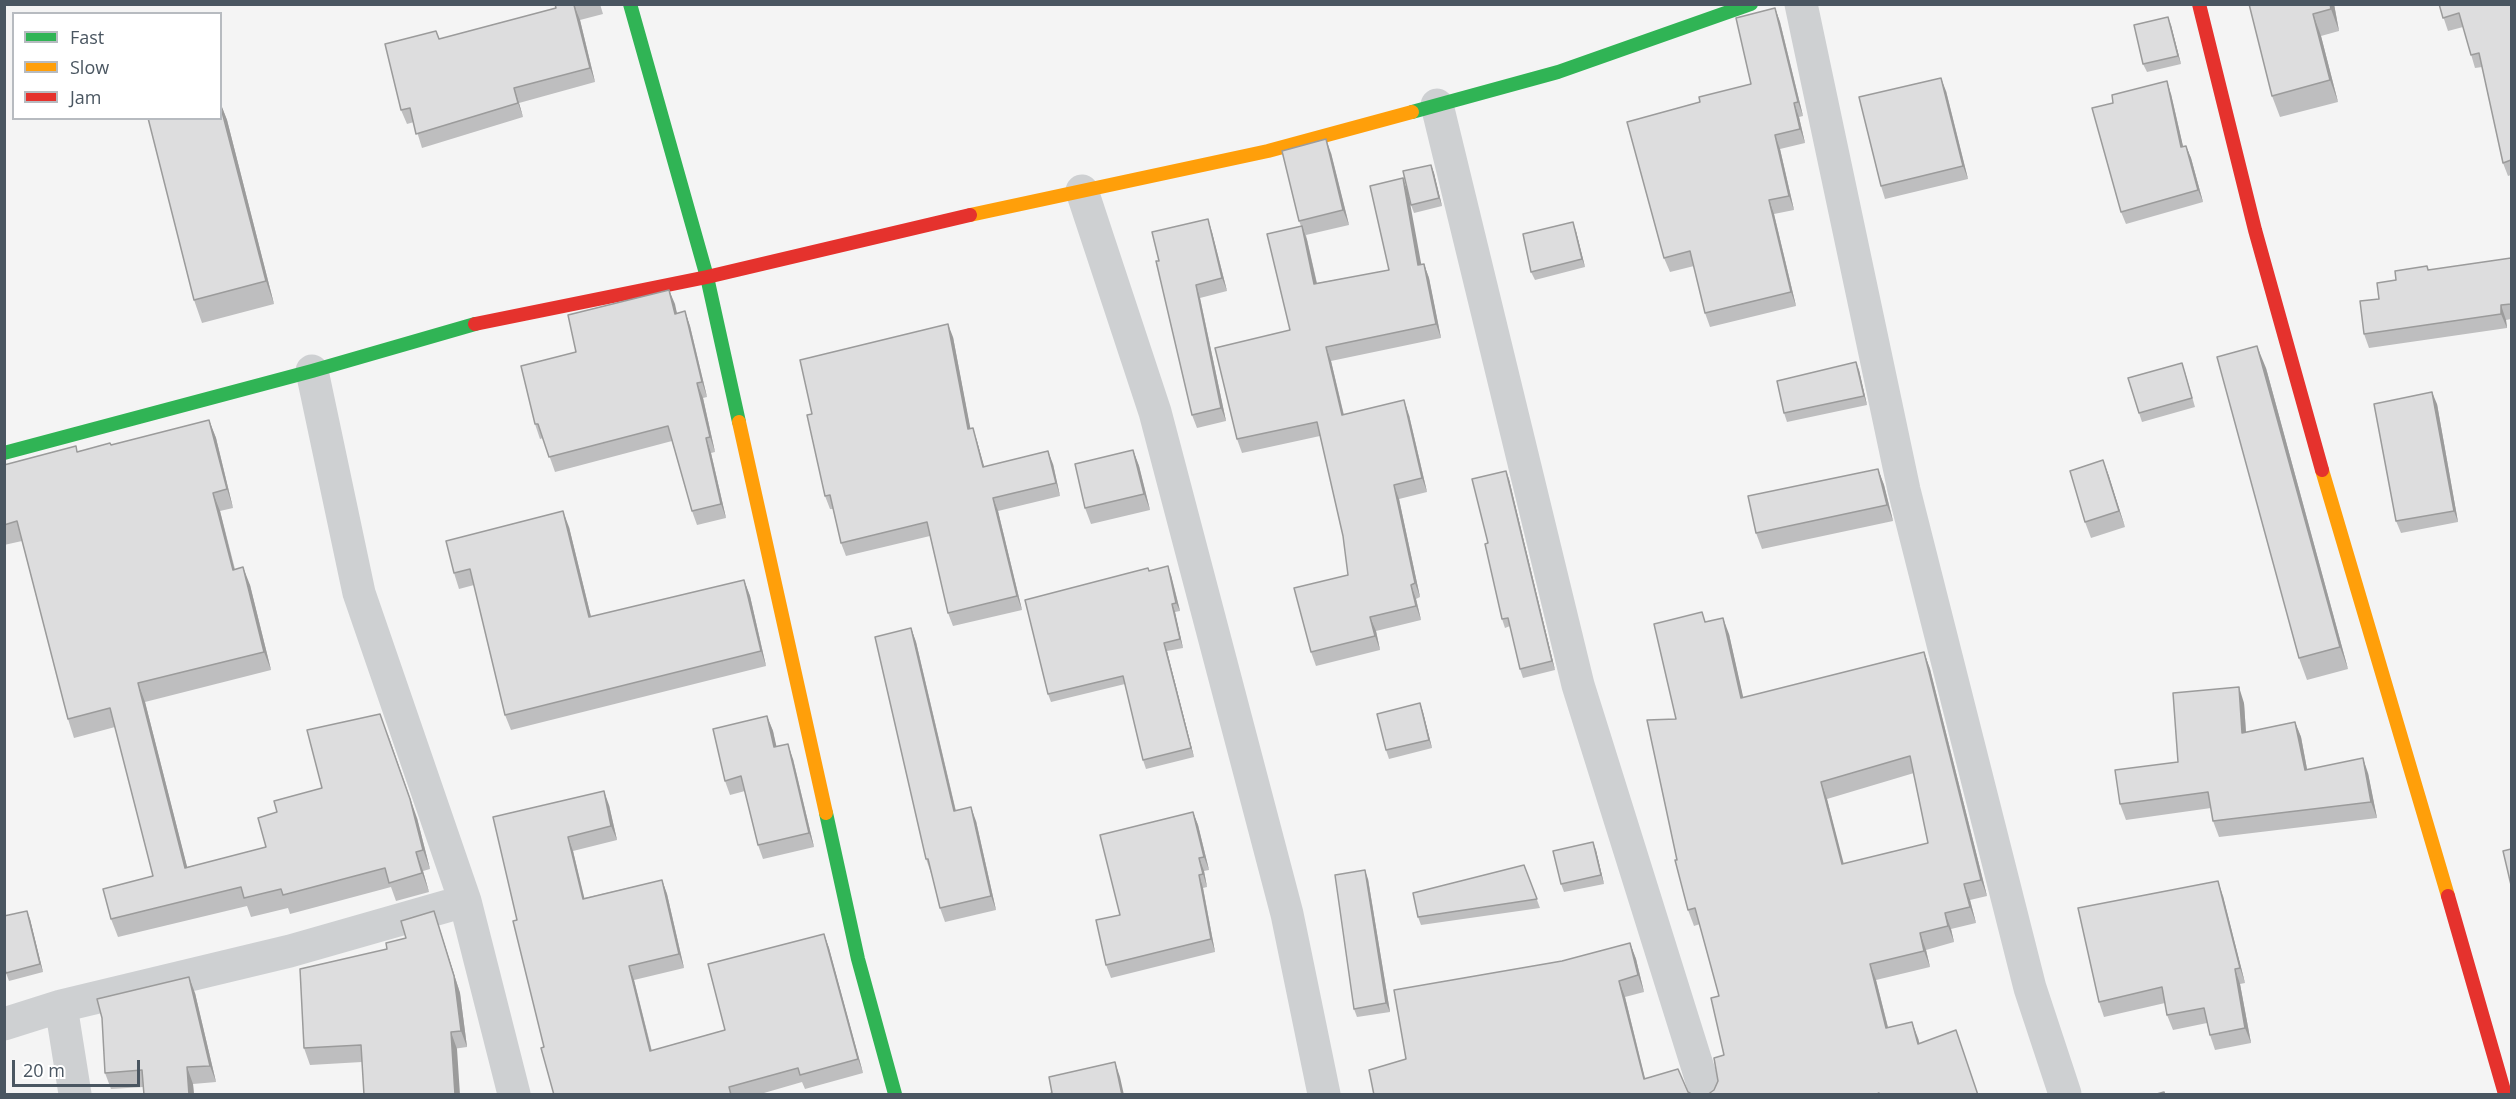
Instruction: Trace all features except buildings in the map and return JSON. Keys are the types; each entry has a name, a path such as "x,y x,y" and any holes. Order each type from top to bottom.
{"street":[{"path":"630,4 707,277 858,959 895,1095"},
{"path":"4,453 312,371 485,321 707,277 1268,151 1558,72 1751,4"},
{"path":"1801,4 1904,490 2030,988 2065,1095"},
{"path":"2199,4 2271,286 2360,603 2482,1008 2505,1095"},
{"path":"1437,105 1578,686 1706,1095"},
{"path":"1082,191 1155,412 1287,914 1324,1095"},
{"path":"312,371 359,593 465,901 514,1095"},
{"path":"4,1024 60,1006 290,951 465,901"},
{"path":"60,1006 75,1095"}],"traffic: fast":[{"path":"630,4 707,277 739,422"},
{"path":"1412,112 1558,72 1751,4"},
{"path":"4,453 312,371 475,324"},
{"path":"826,813 858,959 895,1094"}],"traffic: slow":[{"path":"970,215 1268,151 1412,112"},
{"path":"739,422 826,813"},
{"path":"2322,470 2448,896"}],"traffic: jam":[{"path":"2199,4 2255,230 2322,470"},
{"path":"475,324 707,277 970,215"},
{"path":"2448,896 2505,1094"}]}
